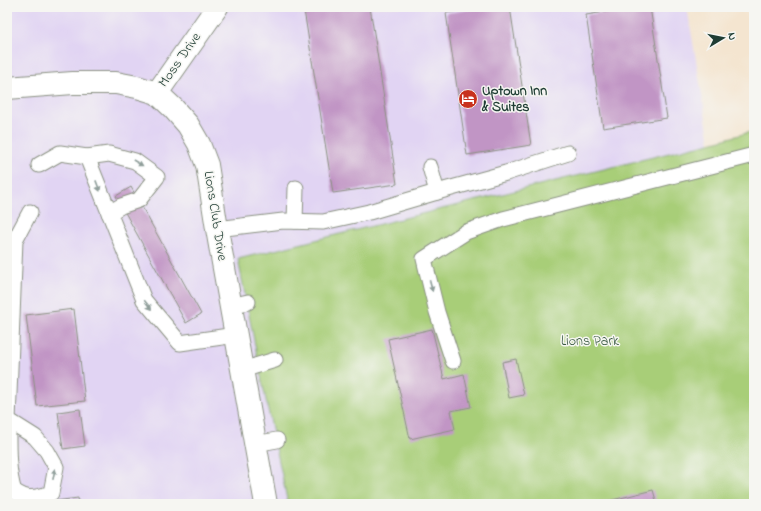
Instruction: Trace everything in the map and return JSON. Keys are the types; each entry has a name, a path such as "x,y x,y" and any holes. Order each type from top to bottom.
{"street":[{"name":"Moss Drive","path":"157,93 217,7"},
{"name":"Lions Club Drive","path":"7,88 73,83 116,83 137,87 157,93 188,125 199,144 207,164 217,229 239,304 236,335 266,504"}],"lane":[{"path":"39,165 60,153 87,158 109,154 135,161 157,177 138,200 121,206 109,213"},
{"path":"217,229 271,222 323,222 336,220 506,173 568,153"},
{"path":"453,361 437,312 424,259 466,232 503,219 754,154"},
{"path":"87,158 144,300 180,343 236,335"},
{"path":"430,167 437,192"},
{"path":"295,221 296,188"},
{"path":"7,421 35,437 47,451 56,467 51,493 36,498 27,498 10,489 7,421 11,239 30,212"},
{"path":"242,370 275,360"},
{"path":"255,444 277,440"}],"shaded area":[{"path":"7,7 687,7 710,143 238,259 288,504 7,504"}],"green space":[{"name":"Lions Park","path":"754,131 754,504 288,504 238,259"}],"building":[{"path":"327,7 370,7 397,184 333,193 304,10"},
{"path":"488,7 510,7 531,145 467,155 446,13"},
{"path":"637,7 650,7 667,118 603,128 586,15"},
{"path":"131,187 201,314 186,323 116,196"},
{"path":"74,309 85,401 37,406 26,315"},
{"path":"432,329 444,379 464,374 471,407 451,411 455,429 410,439 388,339"},
{"path":"516,359 524,395 509,398 502,362"},
{"path":"80,409 85,446 63,449 58,412"},
{"path":"653,490 657,504 600,504 600,503"},
{"path":"78,498 79,504 39,504 39,503"}],"place":[{"name":"Uptown Inn & Suites","path":"468,99"}]}
